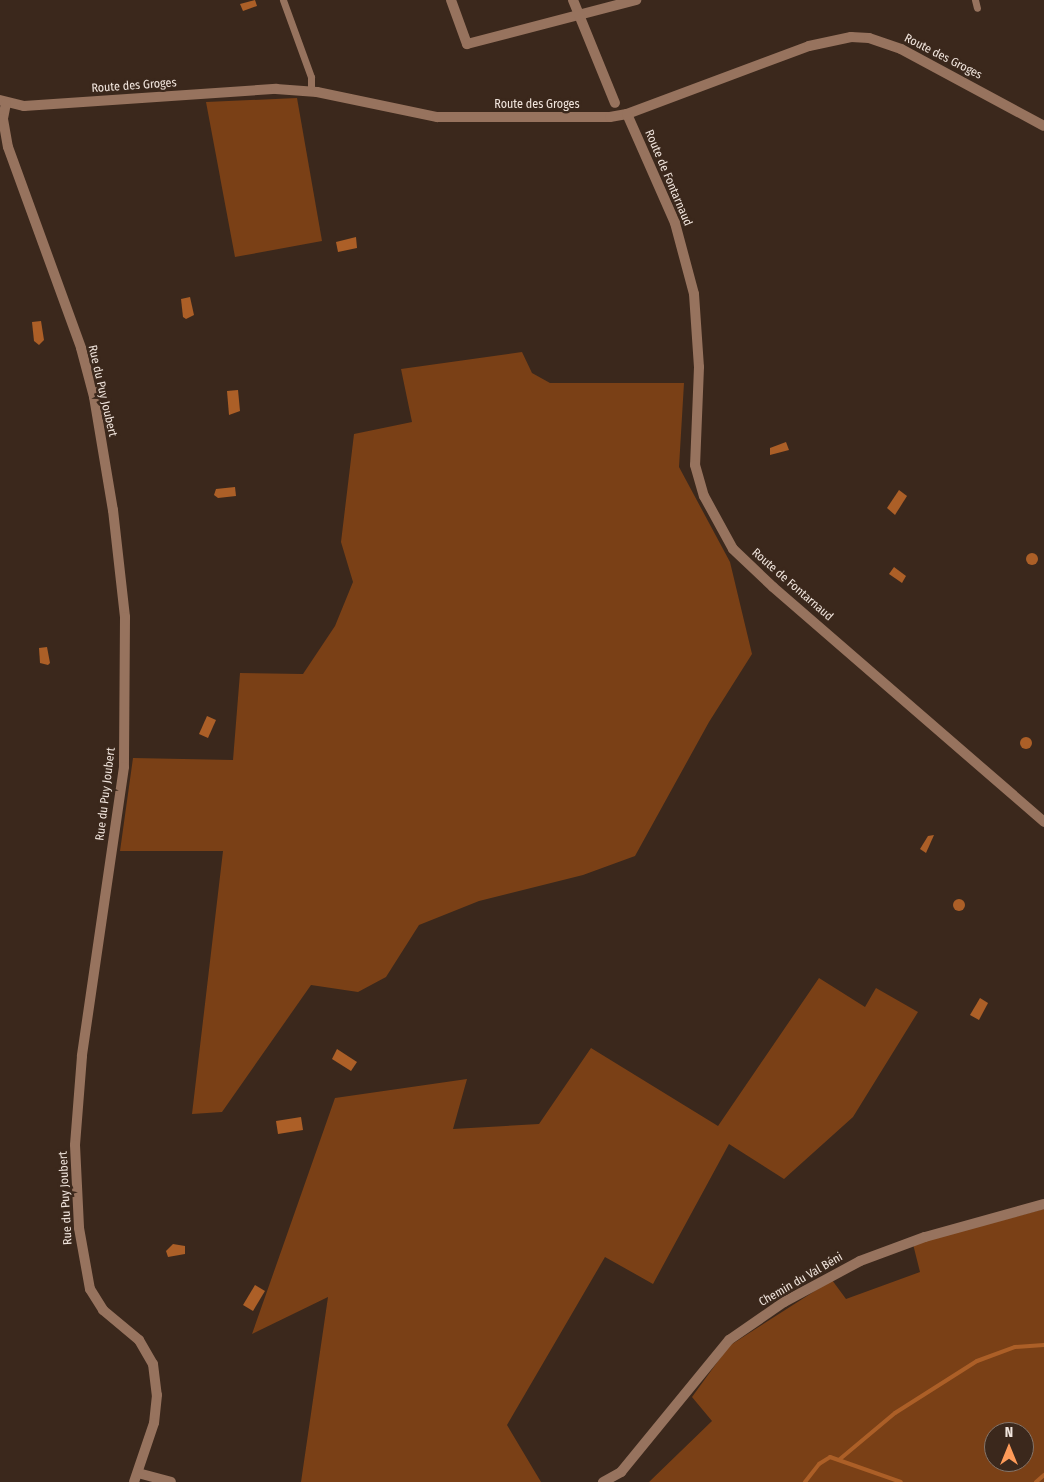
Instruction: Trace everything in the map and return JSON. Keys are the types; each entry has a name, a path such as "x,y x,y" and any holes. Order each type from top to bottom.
{"street":[{"path":"452,0 467,44 636,0"},
{"path":"573,0 615,103"},
{"name":"Route des Groges","path":"3,102 24,106 276,89 311,92 437,117 592,118 627,114 809,46 851,37 869,38 902,49 1044,126"},
{"name":"Rue du Puy Joubert","path":"3,102 3,119 8,147 81,348 94,398 113,510 125,617 124,767 82,1056 76,1145 78,1228 90,1289 103,1310 139,1340 153,1364 157,1395 154,1423 136,1478"},
{"name":"Route de Fontarnaud","path":"627,114 675,223 694,294 700,367 695,465 704,496 733,549 773,587 1044,822"},
{"name":"Chemin du Val Béni","path":"603,1482 621,1472 729,1340 784,1302 860,1262 917,1240 997,1214 1044,1204"},
{"path":"136,1478 170,1482"}],"lane":[{"path":"283,0 312,77 311,92"},
{"path":"975,0 978,8"}],"shaded area":[{"path":"255,0 257,6 243,11 240,4"},
{"path":"297,98 322,241 235,257 206,102"},
{"path":"356,237 357,248 338,252 336,242"},
{"path":"190,297 194,315 186,319 183,317 181,299"},
{"path":"41,321 44,340 39,345 34,341 32,322"},
{"path":"522,352 532,373 550,383 684,383 679,467 730,562 752,654 709,722 635,856 583,875 479,901 419,925 386,977 358,992 311,985 222,1112 192,1114 223,851 120,851 133,758 233,760 240,673 303,674 335,626 353,582 341,542 354,434 412,422 401,369"},
{"path":"238,390 240,411 229,415 227,391"},
{"path":"786,442 789,450 770,455 770,448"},
{"path":"235,487 236,496 218,498 214,495 216,489"},
{"path":"899,490 907,496 895,515 887,508"},
{"path":"1030,553 1034,553 1038,559 1034,565 1030,565 1026,561 1026,557"},
{"path":"894,567 906,576 902,583 889,574"},
{"path":"47,647 50,663 48,665 40,663 39,648"},
{"path":"207,716 216,720 208,738 199,734"},
{"path":"1028,737 1031,738 1031,748 1024,749 1021,748 1020,741 1021,738"},
{"path":"934,835 926,853 920,849 928,836"},
{"path":"961,899 964,900 964,910 957,911 954,910 953,903 954,900"},
{"path":"819,978 865,1007 876,988 918,1012 853,1117 784,1179 729,1144 653,1284 605,1257 507,1425 541,1482 301,1482 328,1297 252,1334 335,1098 467,1079 453,1129 539,1124 591,1048 718,1126"},
{"path":"980,998 988,1003 979,1020 970,1015"},
{"path":"337,1049 357,1062 351,1071 332,1059"},
{"path":"301,1117 303,1130 278,1134 276,1121"},
{"path":"1044,1209 1044,1482 649,1482 712,1421 692,1397 729,1346 832,1280 846,1299 920,1272 913,1244"},
{"path":"173,1244 185,1246 185,1254 168,1257 166,1251"},
{"path":"255,1285 265,1291 253,1311 243,1305"}],"waterway":[{"path":"840,1459 895,1413 977,1361 1015,1347 1044,1345"},
{"path":"805,1482 819,1464 830,1457 901,1482"},
{"path":"1036,1482 1044,1475"}]}
